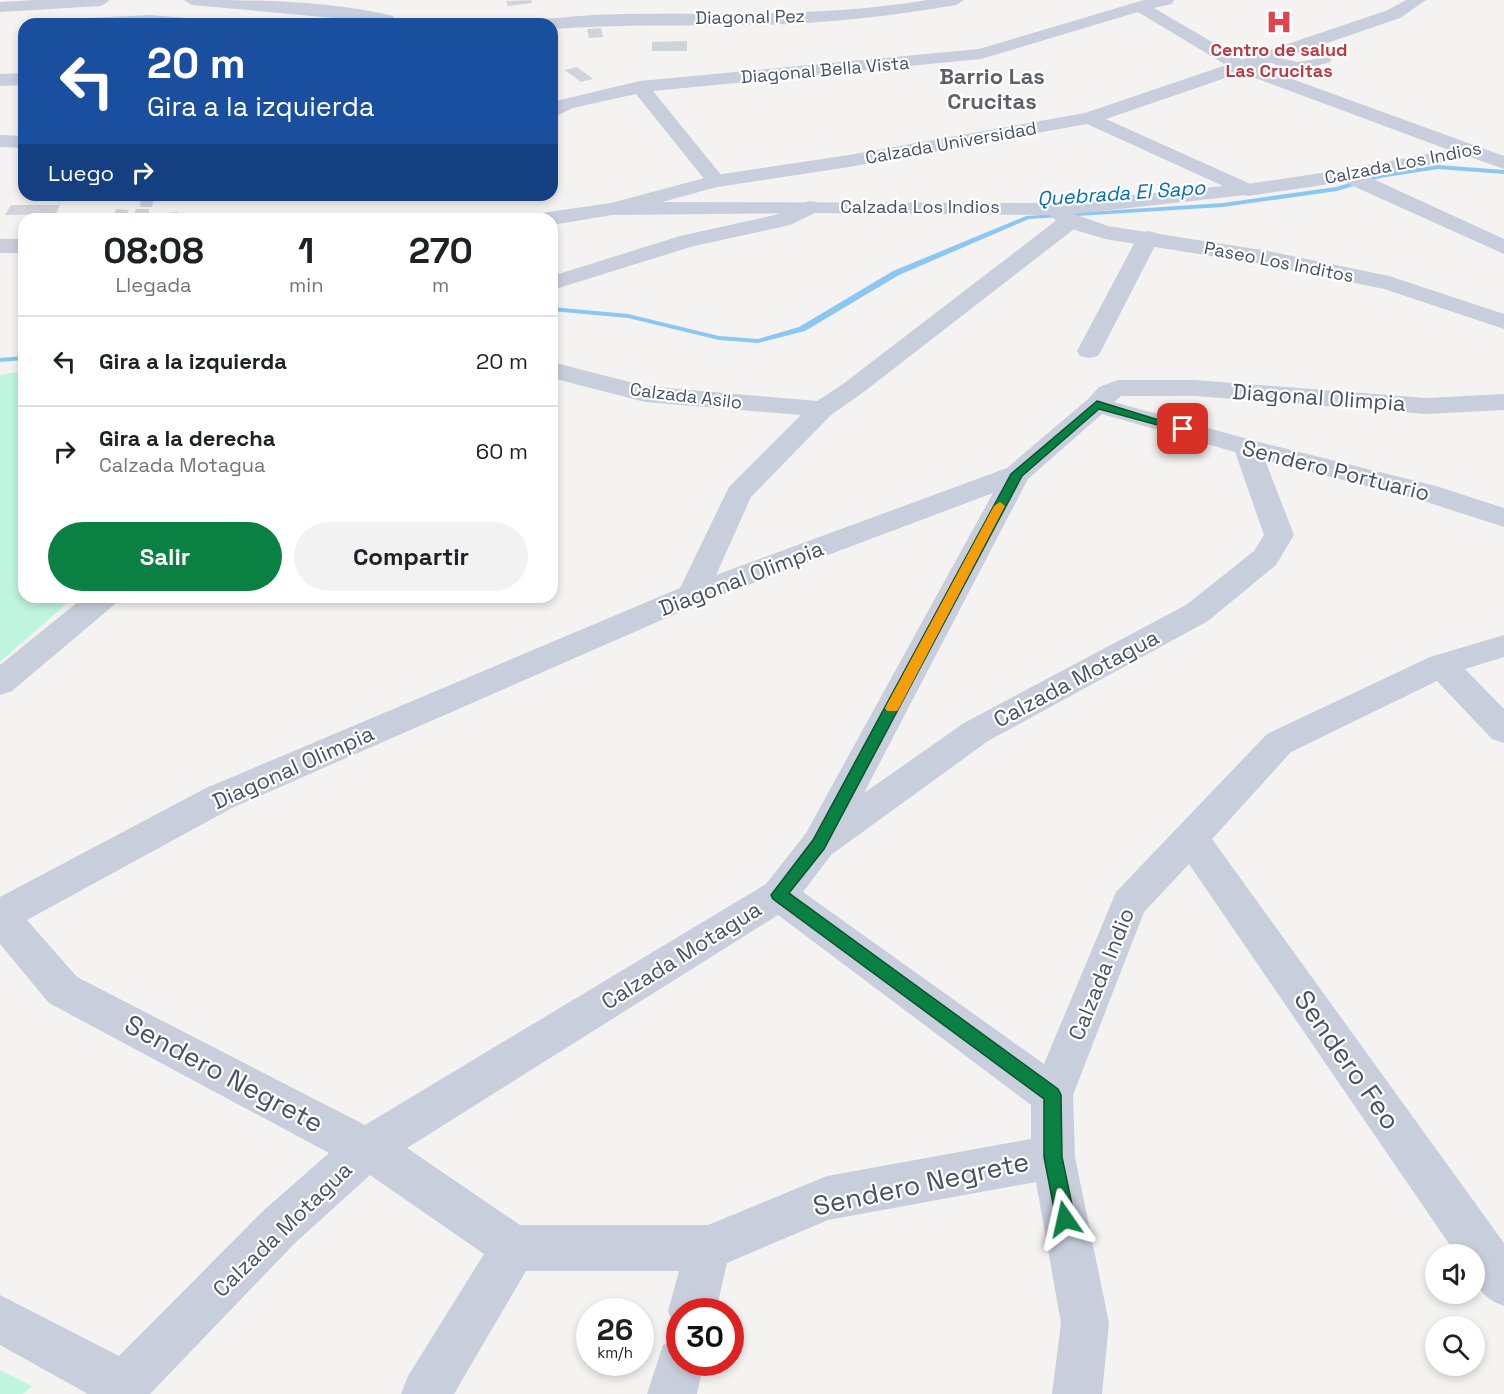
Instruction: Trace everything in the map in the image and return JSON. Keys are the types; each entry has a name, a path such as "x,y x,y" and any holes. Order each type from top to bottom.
{"street":[{"path":"0,7 109,0"},
{"path":"192,0 235,1 378,18"},
{"name":"Diagonal Pez","path":"558,23 623,19 770,19 885,12 956,0"},
{"name":"Diagonal Bella Vista","path":"558,109 567,104 640,87 976,55 1167,0"},
{"name":"Calzada Universidad","path":"612,209 716,181 849,161 1089,118 1394,14 1418,0"},
{"path":"1140,6 1242,67 1504,163"},
{"path":"0,80 18,79"},
{"path":"640,87 716,181"},
{"path":"1089,118 1248,190"},
{"path":"0,141 18,142"},
{"name":"Calzada Los Indios","path":"558,217 612,209 809,207 1063,215 1352,177 1504,143"},
{"path":"1352,177 1504,247"},
{"path":"558,281 688,241 782,220 809,207"},
{"path":"692,595 739,493 822,409 852,389 1063,215"},
{"name":"Paseo Los Inditos","path":"1063,215 1105,232 1268,258 1389,284 1442,299 1504,322"},
{"path":"1089,351 1148,238"},
{"path":"0,246 18,246"},
{"name":"Calzada Asilo","path":"558,372 645,394 822,409"},
{"name":"Diagonal Olimpia","path":"0,916 219,798 692,595 1017,474 1097,405 1108,392 1118,387 1195,387 1426,406 1504,402"},
{"name":"Sendero Portuario","path":"1097,405 1247,447 1426,492 1504,518"},
{"name":"Calzada Motagua","path":"118,1390 279,1227 366,1149 779,895 818,844 976,732 1197,613 1265,558 1279,535 1247,447"},
{"path":"818,844 1017,474"},
{"path":"0,683 97,603"},
{"name":"Calzada Indio","path":"1077,1394 1085,1323 1053,1157 1052,1095 1129,903 1279,743 1441,665 1504,646"},
{"path":"1441,665 1504,730"},
{"name":"Sendero Feo","path":"1190,837 1504,1283"},
{"path":"779,895 1052,1095"},
{"name":"Sendero Negrete","path":"0,916 63,990 366,1149 514,1248 708,1248 827,1198 1053,1157"},
{"path":"426,1394 514,1248"},
{"path":"695,1298 708,1248"},
{"path":"0,1319 118,1390"},
{"path":"672,1394 676,1376"}],"green space":[{"path":"18,372 18,603 67,603 0,662 0,375"},
{"path":"0,1370 32,1386 23,1394 0,1394"}],"building":[{"path":"531,0 532,3 508,6 506,1"},
{"path":"601,28 603,37 589,38 587,29"},
{"path":"687,41 687,51 652,51 652,42"},
{"path":"577,67 593,79 581,82 565,70"},
{"path":"141,201 154,201 152,207 140,207"},
{"path":"11,205 60,205 56,213 5,215"},
{"path":"116,209 129,210 127,213 114,213"},
{"path":"136,209 149,209 149,213 134,213"}],"waterway":[{"name":"Quebrada El Sapo","path":"558,310 628,316 719,338 758,341 802,329 896,273 1028,217 1223,205 1337,189 1379,176 1438,167 1504,172"},
{"name":"Quebrada El Sapo","path":"0,360 18,358"}],"slow traffic":[{"path":"892,708 1000,506"}],"place":[{"name":"Centro de salud Las Crucitas","path":"1279,22"}],"district":[{"name":"Barrio Las Crucitas","path":"992,88"}],"route":[{"path":"1065,1219 1053,1157 1052,1095 779,895 818,844 1017,474 1097,405 1183,429"}]}
